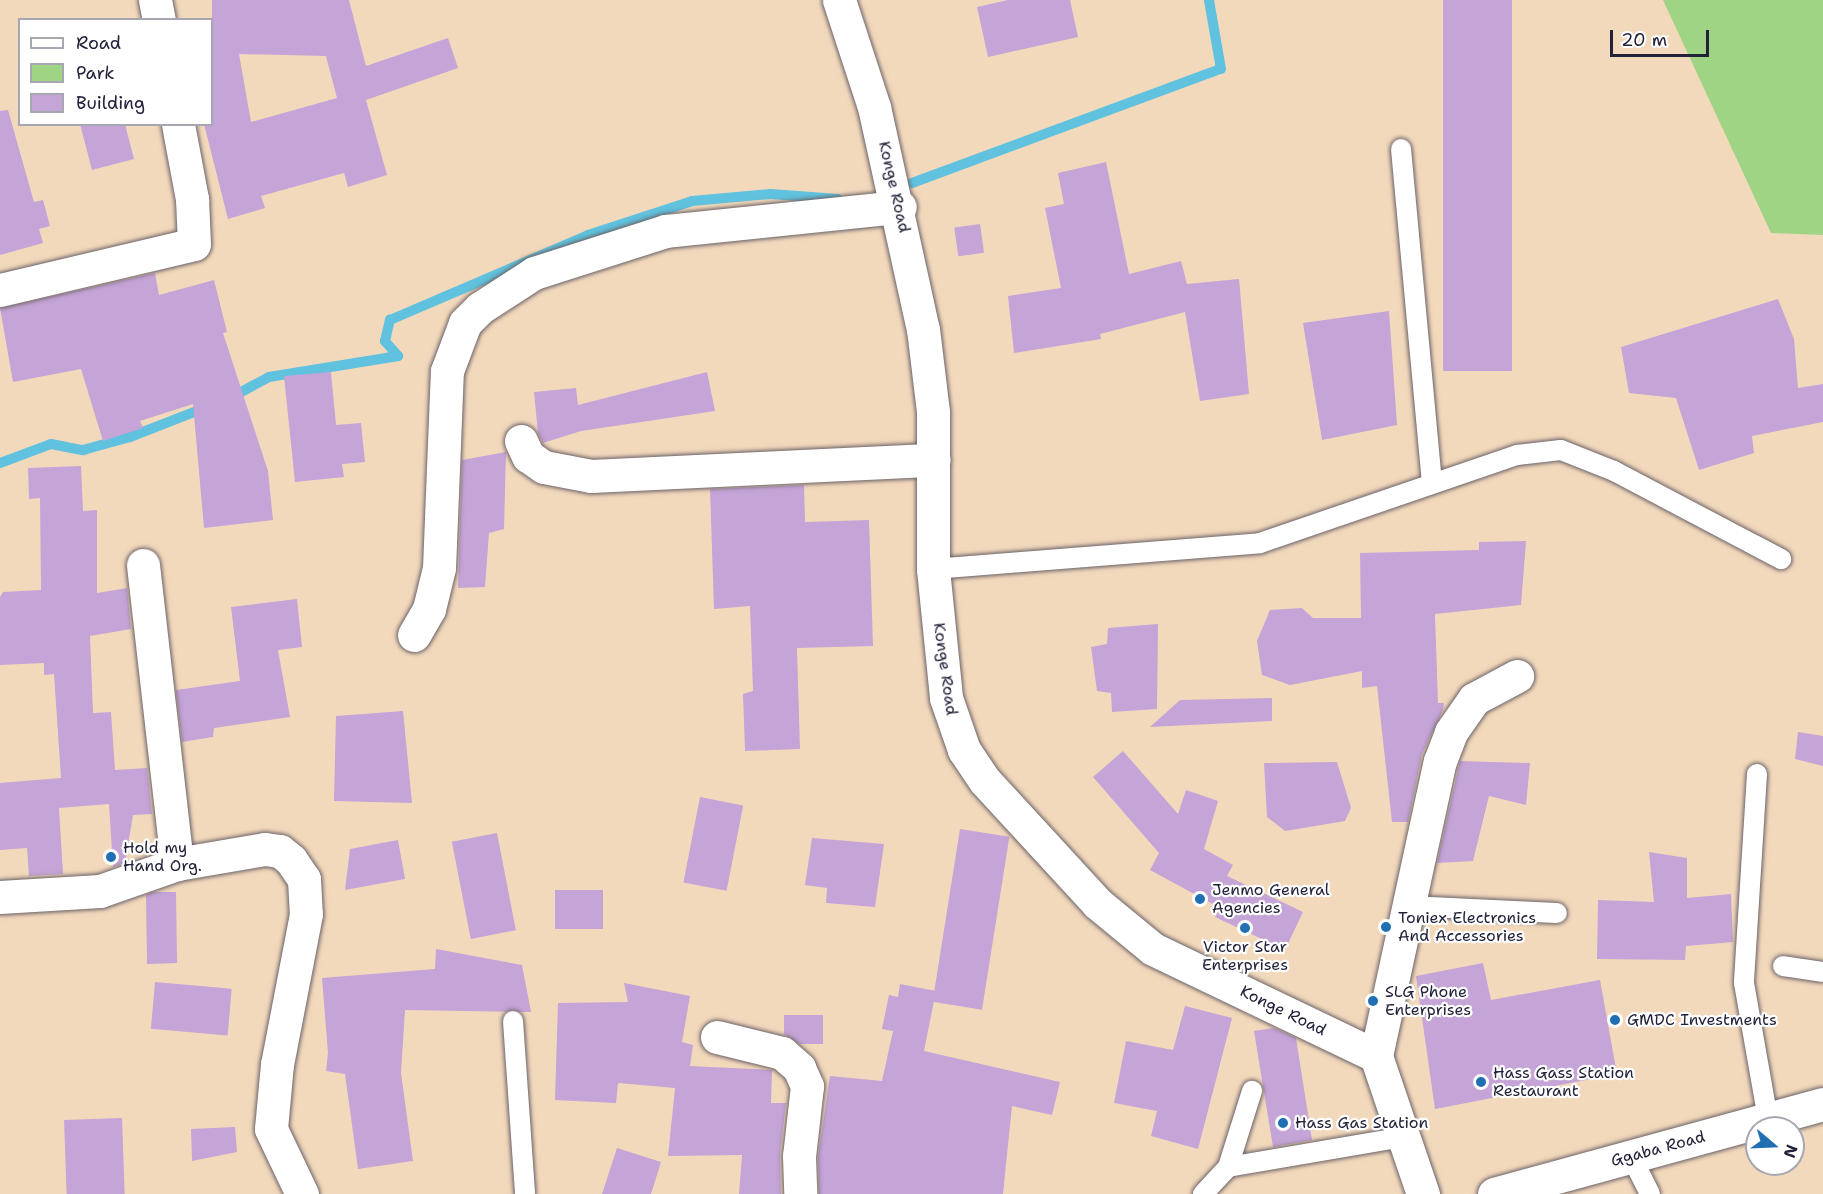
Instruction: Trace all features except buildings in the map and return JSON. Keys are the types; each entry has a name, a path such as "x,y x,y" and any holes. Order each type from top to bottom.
{"street":[{"path":"155,0 159,18"},
{"name":"Konge Road","path":"839,0 874,106 900,207 923,329 934,460 933,569 946,698 964,750 985,781 1097,903 1153,949 1376,1056"},
{"path":"0,290 194,244 192,199 178,126"},
{"path":"414,635 429,609 439,568 447,371 465,323 480,308 534,273 666,231 900,207"},
{"path":"520,441 528,456 544,467 591,476 934,460"},
{"path":"143,565 177,864"},
{"path":"1423,1194 1376,1056 1440,762 1451,732 1473,699 1517,676"},
{"path":"0,897 100,891 177,864 265,849 280,851 304,879 306,914 271,1107 271,1129 302,1194"},
{"path":"717,1037 782,1053 799,1068 807,1086 799,1156 800,1194"},
{"name":"Ggaba Road","path":"1779,1116 1823,1104"},
{"name":"Ggaba Road","path":"1494,1194 1745,1125"}],"lane":[{"path":"1401,149 1432,483"},
{"path":"933,569 1260,543 1517,454 1561,450 1614,471 1781,560"},
{"path":"1757,774 1744,982 1767,1116"},
{"path":"1408,906 1557,913"},
{"path":"1783,966 1823,972"},
{"path":"513,1021 525,1194"},
{"path":"1203,1194 1228,1167 1252,1090"},
{"path":"1228,1167 1403,1137"},
{"path":"1631,1156 1650,1194"}],"green space":[{"path":"1663,0 1823,0 1823,235 1771,233"}],"waterway":[{"path":"912,183 1221,69 1209,0"},
{"path":"398,356 385,341 390,320 588,235 692,201 771,194 838,199"},
{"path":"230,398 269,377 398,356"},
{"path":"0,463 51,444 83,450 130,437 207,407"}],"place":[{"name":"Hold my Hand Org.","path":"111,857"},
{"name":"Jenmo General Agencies","path":"1200,899"},
{"name":"Toniex Electronics And Accessories","path":"1386,927"},
{"name":"Victor Star Enterprises","path":"1245,928"},
{"name":"SLG Phone Enterprises","path":"1373,1001"},
{"name":"GMDC Investments","path":"1615,1020"},
{"name":"Hass Gass Station Restaurant","path":"1481,1082"},
{"name":"Hass Gas Station","path":"1283,1123"}]}
